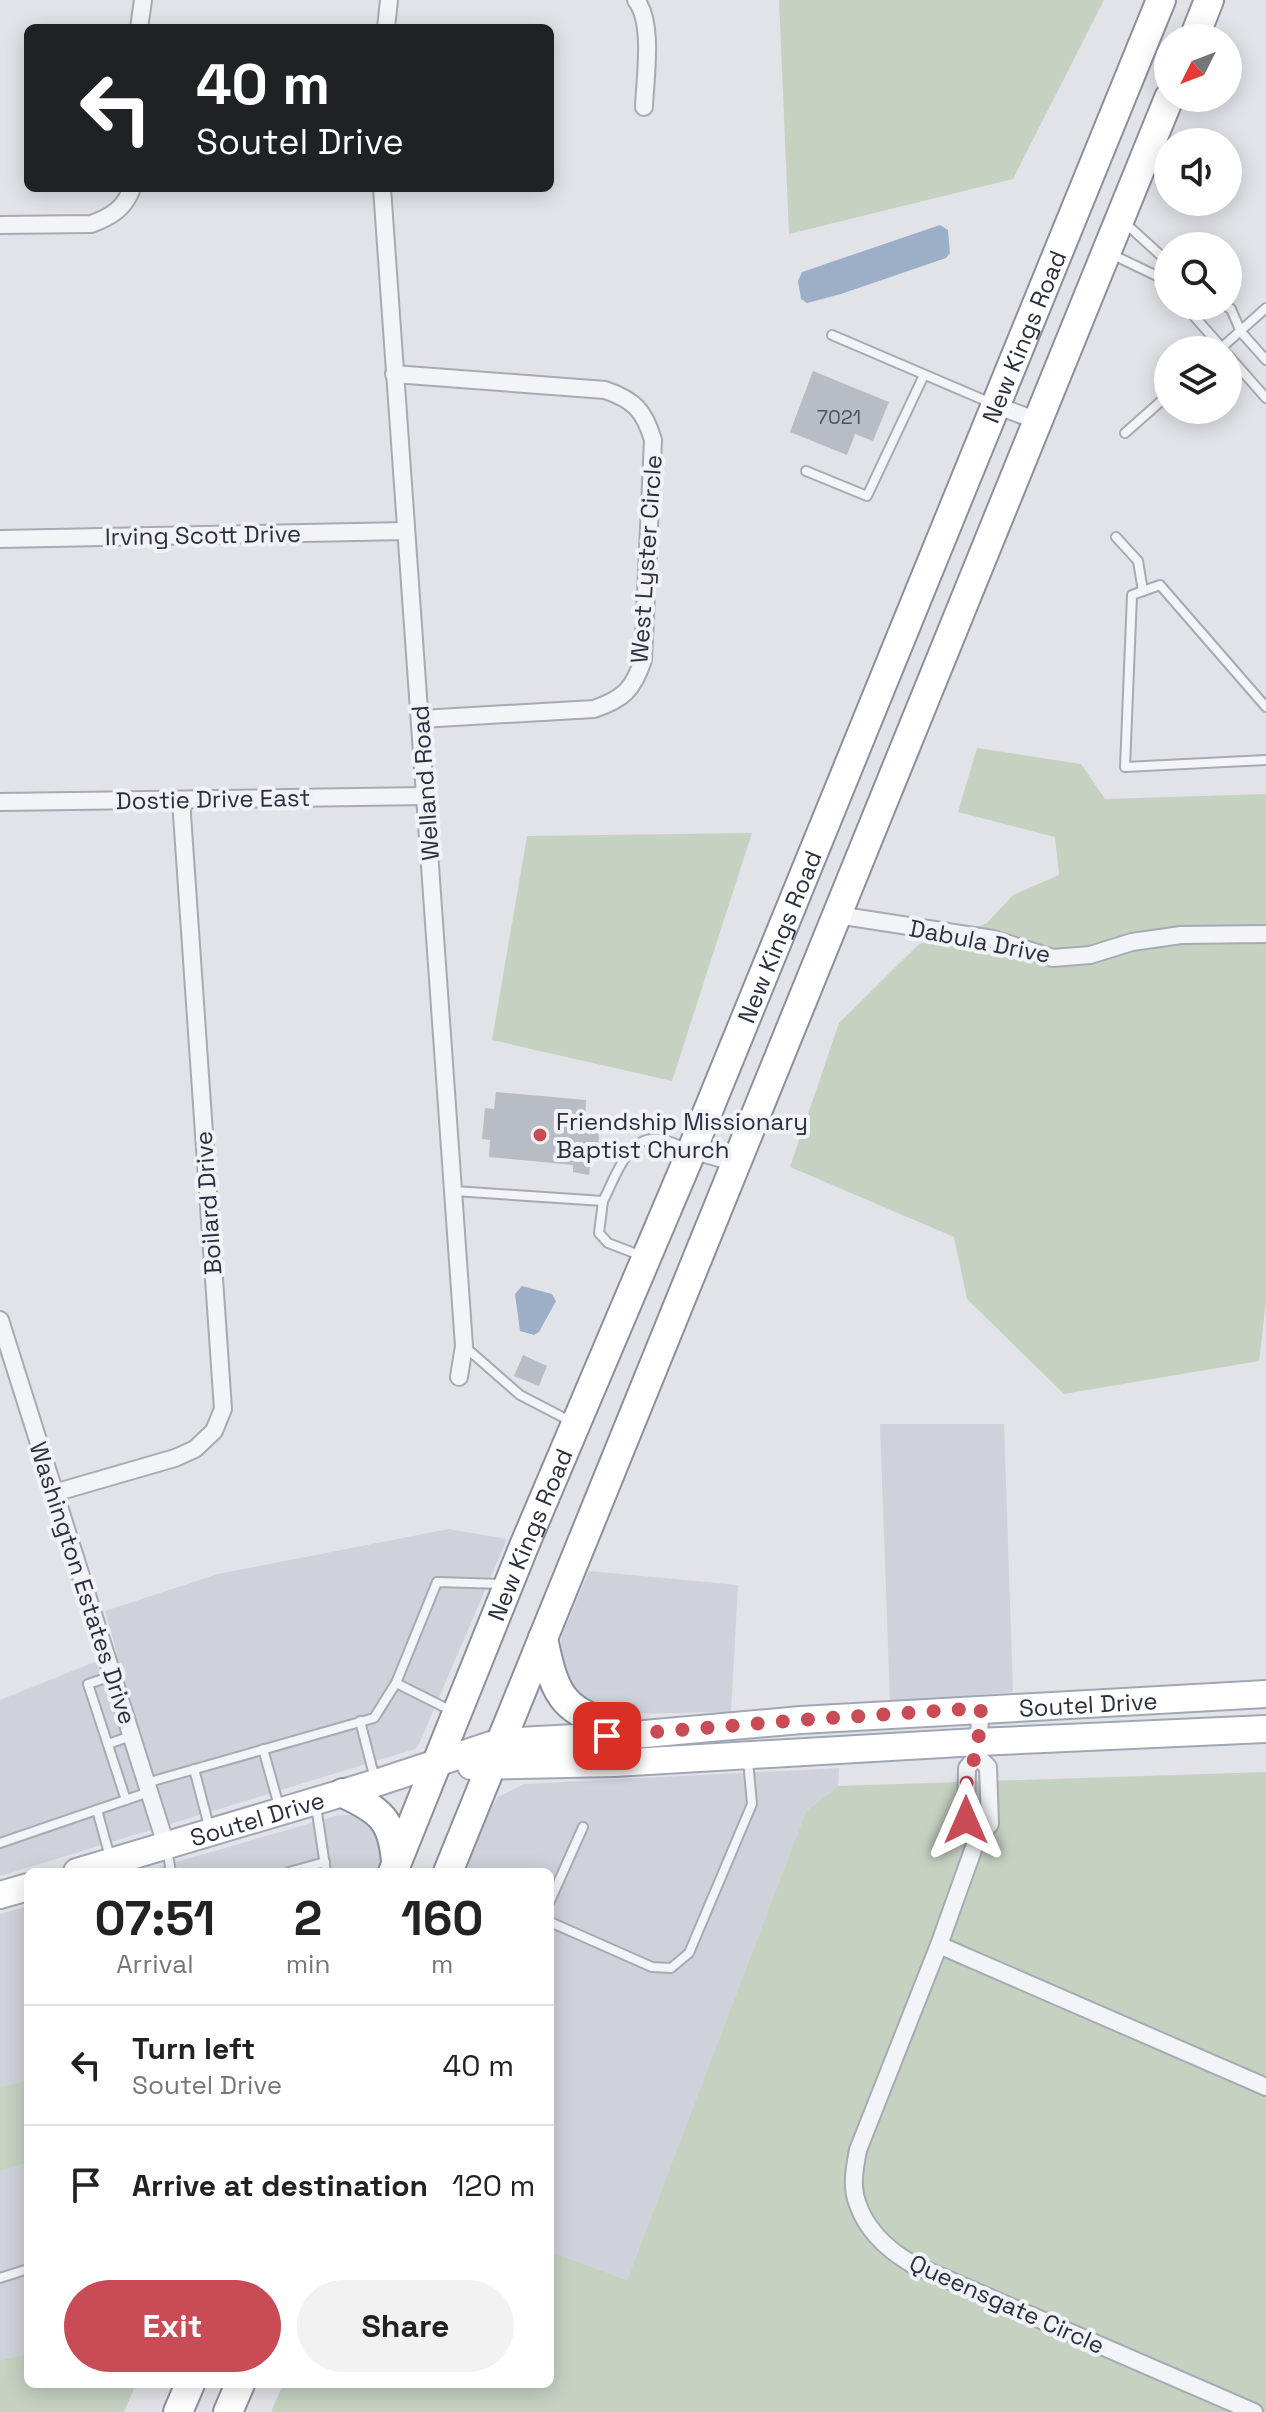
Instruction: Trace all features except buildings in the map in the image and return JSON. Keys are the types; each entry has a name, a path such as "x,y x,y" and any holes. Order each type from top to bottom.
{"highway":[{"name":"New Kings Road","path":"394,1867 508,1584 692,1150 1161,0"},
{"path":"1200,24 1209,0"},
{"name":"New Kings Road","path":"450,1868 1163,112"},
{"path":"543,1638 548,1665 560,1695 577,1712 633,1735"},
{"path":"343,1793 370,1805 387,1822 395,1838 394,1867"},
{"path":"178,2412 188,2388"},
{"path":"228,2412 238,2388"}],"main road":[{"name":"Soutel Drive","path":"91,1868 436,1764 496,1755 633,1735 801,1720 1266,1694"},
{"name":"Soutel Drive","path":"496,1755 614,1763 977,1749 1266,1729"},
{"path":"0,1895 24,1888"}],"street":[{"path":"140,24 143,0"},
{"path":"386,24 389,0"},
{"path":"636,0 646,25 644,107"},
{"path":"0,225 91,224 117,212 131,192"},
{"name":"Welland Road","path":"382,192 454,1191 464,1346 459,1377"},
{"name":"West Lyster Circle","path":"394,374 605,390 623,396 639,409 648,423 653,440 643,660 629,691 614,702 594,709 421,719"},
{"path":"995,405 1038,421"},
{"name":"Irving Scott Drive","path":"0,539 406,531"},
{"name":"Dostie Drive East","path":"0,802 426,796"},
{"name":"Boilard Drive","path":"54,1493 175,1458 195,1449 214,1431 223,1409 181,800"},
{"name":"Dabula Drive","path":"837,915 978,936 1053,958 1090,955 1132,942 1181,935 1266,934"},
{"path":"692,1150 736,1163"},
{"name":"Washington Estates Drive","path":"0,1320 166,1845"},
{"path":"977,1749 981,1708"},
{"name":"Queensgate Circle","path":"977,1749 988,1767 990,1824 977,1839 858,2150 854,2177 856,2201 875,2234 890,2251 912,2264 1254,2412"},
{"path":"939,1945 1266,2087"}],"lane":[{"path":"1120,218 1154,249"},
{"path":"1107,251 1154,274"},
{"path":"1237,336 1266,308"},
{"path":"1197,320 1210,336"},
{"path":"1236,320 1241,332 1266,360"},
{"path":"832,335 995,405"},
{"path":"1242,372 1266,398"},
{"path":"806,471 867,496 924,375"},
{"path":"1125,433 1154,407"},
{"path":"1116,537 1138,561 1143,591"},
{"path":"1266,707 1160,585 1132,595 1125,767 1266,760"},
{"path":"647,1258 608,1243 599,1233 603,1201 630,1149 645,1139 662,1139 692,1150"},
{"path":"454,1191 603,1201"},
{"path":"464,1346 520,1395 576,1424"},
{"path":"0,1843 126,1800 194,1769 374,1718 396,1683 437,1582 508,1584"},
{"path":"112,1676 88,1684 126,1800"},
{"path":"396,1683 456,1713"},
{"path":"360,1721 376,1783"},
{"path":"108,1744 131,1736"},
{"path":"263,1749 281,1811"},
{"path":"554,1924 652,1967 671,1968 689,1953 752,1804 748,1756"},
{"path":"194,1769 211,1832"},
{"path":"315,1801 326,1868"},
{"path":"97,1810 112,1862"},
{"path":"554,1892 583,1827"},
{"path":"166,1845 170,1868"},
{"path":"303,1868 325,1862"},
{"path":"0,2278 24,2270"}],"shaded area":[{"path":"880,1424 1004,1424 1013,1692 890,1702"},
{"path":"449,1529 507,1539 415,1749 0,1876 0,1700 117,1653 105,1611 218,1574"},
{"path":"589,1571 738,1585 731,1712 615,1714 575,1698 558,1659 562,1635"},
{"path":"839,1768 838,1786 806,1811 627,2280 554,2253 554,1868 467,1868 498,1797 524,1784"},
{"path":"339,1815 370,1820 388,1835 382,1868 156,1868"},
{"path":"24,1907 24,2081 0,2087 0,1914"},
{"path":"24,2164 24,2355 0,2360 0,2171"}],"green space":[{"path":"779,0 1104,0 1013,179 789,234"},
{"path":"977,748 1081,764 1105,799 1266,794 1266,1301 1259,1361 1064,1394 967,1299 954,1237 790,1167 839,1023 919,944 986,924 1013,895 1059,875 1055,837 958,812"},
{"path":"752,833 672,1081 492,1040 527,836"},
{"path":"1266,1772 1266,2412 271,2412 281,2388 554,2388 554,2253 627,2280 806,1811 838,1786"},
{"path":"24,2081 24,2164 0,2171 0,2087"},
{"path":"24,2355 24,2388 134,2388 124,2412 0,2412 0,2360"}],"water":[{"path":"940,225 948,230 950,253 946,258 841,294 807,303 801,299 798,281 802,272"},
{"path":"522,1286 552,1294 556,1301 539,1332 534,1335 520,1331 515,1294"}],"place":[{"name":"Friendship Missionary Baptist Church","path":"540,1135"}],"route":[{"path":"607,1736 981,1708 977,1756 967,1768 966,1820"}]}
